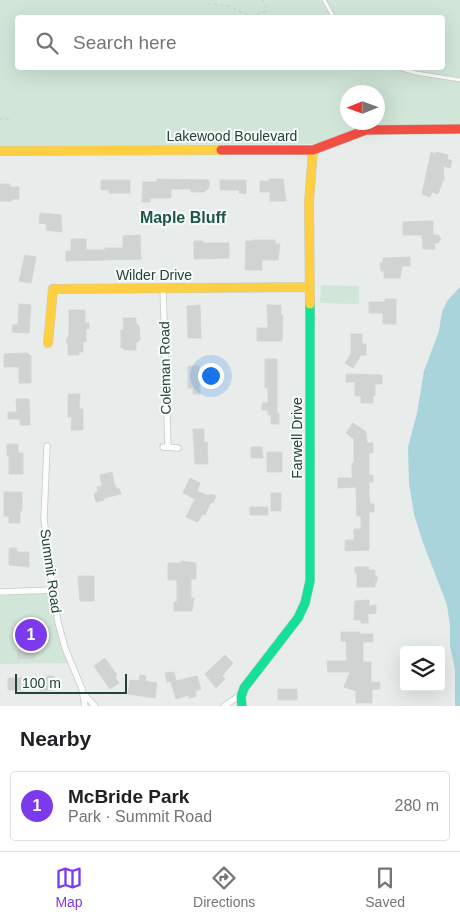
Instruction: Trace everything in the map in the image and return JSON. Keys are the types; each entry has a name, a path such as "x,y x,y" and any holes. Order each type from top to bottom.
{"street":[{"name":"Lakewood Boulevard","path":"0,151 313,150 366,130 460,129"},
{"name":"Farwell Drive","path":"242,706 244,688 255,671 298,618 305,604 310,582 309,202 313,150"},
{"name":"Wilder Drive","path":"48,343 53,289 310,287"},
{"name":"Coleman Road","path":"163,288 165,447 178,448"},
{"name":"Summit Road","path":"47,446 44,520 53,590 58,622 65,648 82,692 85,706"},
{"path":"0,592 53,590"},
{"name":"Summit Road","path":"82,692 95,706"},
{"path":"224,706 242,694"}],"lane":[{"path":"324,0 332,15"},
{"path":"406,70 460,80"}],"path":[{"path":"256,15 266,10 263,0"},
{"path":"208,4 230,6 249,15"},
{"path":"0,119 10,119"}],"green space":[{"path":"0,0 460,0 460,125 385,125 385,85 340,85 340,130 355,130 335,139 313,144 0,146"},
{"path":"321,285 359,286 359,304 320,303"},
{"path":"53,590 58,622 71,663 0,664 0,592"}],"water":[{"path":"460,287 460,706 455,706 455,669 450,646 447,605 414,514 409,483 408,447 417,413 424,371 439,331 442,312 447,301"}],"building":[{"path":"431,152 448,155 447,159 452,161 450,168 443,166 444,179 438,194 432,192 430,197 422,194"},
{"path":"157,179 209,180 209,188 204,192 191,192 191,189 171,189 171,198 150,198 150,202 142,202 143,182 157,182"},
{"path":"269,179 283,179 286,201 270,201 270,192 260,192 260,181 269,181"},
{"path":"101,180 130,180 130,193 109,193 109,190 101,190"},
{"path":"220,180 246,180 246,194 239,193 239,190 220,190"},
{"path":"0,184 10,184 10,187 19,187 19,199 0,201"},
{"path":"40,213 61,215 62,232 46,230 47,224 39,223"},
{"path":"433,221 433,235 438,235 441,239 438,243 434,243 435,249 423,249 422,235 403,235 403,222"},
{"path":"140,235 141,259 66,261 66,251 71,251 71,239 86,239 86,250 105,250 105,248 123,248 123,236"},
{"path":"275,240 275,244 280,244 278,260 262,260 262,270 245,270 246,241"},
{"path":"194,241 229,243 229,258 194,259"},
{"path":"25,255 36,257 31,283 19,281"},
{"path":"410,257 410,266 402,266 400,278 384,278 384,271 381,271 380,263 383,263 383,258"},
{"path":"385,299 396,299 396,324 383,324 383,313 369,313 369,302 385,302"},
{"path":"19,304 31,305 29,333 12,332 13,325 18,325"},
{"path":"200,305 201,338 188,338 187,306"},
{"path":"267,305 281,305 281,315 283,315 282,341 257,341 257,328 268,328"},
{"path":"69,310 85,310 85,323 89,323 89,329 86,329 86,342 83,342 83,352 79,352 79,355 68,355 66,341 69,335"},
{"path":"123,318 136,318 136,323 139,326 140,340 136,343 136,350 124,350 124,348 121,348 121,330 124,330"},
{"path":"351,334 362,334 362,344 366,344 366,355 361,355 353,368 345,363 351,354"},
{"path":"27,353 31,356 31,383 19,383 19,367 4,367 4,354"},
{"path":"265,359 277,359 277,413 279,413 279,424 271,424 271,415 268,415 268,410 262,410 262,403 268,403 268,388 265,388"},
{"path":"188,366 199,366 200,394 193,394 193,388 188,388"},
{"path":"346,374 382,375 382,384 375,384 373,403 361,403 361,396 355,396 355,382 346,382"},
{"path":"68,394 80,394 79,409 83,409 83,430 71,430 72,417 68,417"},
{"path":"16,399 29,399 30,425 20,425 20,419 8,419 8,412 17,412"},
{"path":"353,423 366,432 367,443 373,443 373,453 369,453 369,475 373,475 373,482 369,482 369,495 370,504 374,504 374,512 369,512 369,550 345,551 345,540 354,540 354,529 361,529 361,516 357,516 356,487 338,488 338,478 352,478 354,439 346,433"},
{"path":"193,429 204,429 204,443 207,442 208,464 195,464"},
{"path":"7,444 18,444 18,453 23,453 23,474 9,474"},
{"path":"251,447 262,447 263,458 251,458"},
{"path":"267,452 282,452 282,472 267,472"},
{"path":"112,472 114,483 117,489 119,488 121,494 96,502 94,494 98,491 97,487 102,486 100,475"},
{"path":"190,478 200,483 197,491 209,496 210,494 216,496 205,515 202,514 198,522 186,517 195,499 183,493"},
{"path":"4,492 22,492 20,523 9,523 9,516 4,516"},
{"path":"271,493 281,493 281,511 271,511"},
{"path":"250,507 268,507 268,515 250,515"},
{"path":"9,548 16,548 17,552 29,552 29,567 9,565"},
{"path":"181,561 196,563 196,579 191,579 191,598 194,598 192,611 174,611 174,602 177,602 177,580 168,580 168,563 181,563"},
{"path":"355,567 369,567 369,570 375,570 377,582 375,582 375,587 357,587"},
{"path":"78,576 94,576 94,601 80,601"},
{"path":"369,600 369,606 376,605 376,613 368,614 368,623 354,620 355,601"},
{"path":"341,632 373,634 373,642 363,642 363,662 371,662 371,682 380,682 380,689 372,689 372,703 356,703 356,691 344,687 350,672 328,672 327,661 347,661 346,641 341,641"},
{"path":"29,645 29,650 35,649 39,653 34,658 18,659 17,650 23,650 23,646"},
{"path":"225,655 233,663 222,676 225,679 216,688 205,674"},
{"path":"105,658 117,675 115,677 119,683 110,689 94,666"},
{"path":"174,672 176,681 197,676 201,689 195,691 196,696 189,698 189,695 176,699 171,682 174,681 167,682 165,673"},
{"path":"140,675 146,676 145,681 157,683 155,698 128,694 130,680 139,681"},
{"path":"47,676 54,676 54,690 40,691 40,687 36,687 36,678 47,678"},
{"path":"8,678 25,678 24,690 8,690"},
{"path":"278,689 297,689 297,700 278,700"}],"traffic: fast":[{"path":"242,706 241,697 244,688 298,618 305,603 310,581 310,304"}],"traffic: slow":[{"path":"0,151 221,150"},
{"path":"310,304 309,202 313,150"},
{"path":"48,343 53,289 310,287"}],"traffic: jam":[{"path":"221,150 313,150 366,130 460,129"}],"place":[{"name":"McBride Park","path":"31,635"}],"district":[{"name":"Maple Bluff","path":"183,217"}]}
